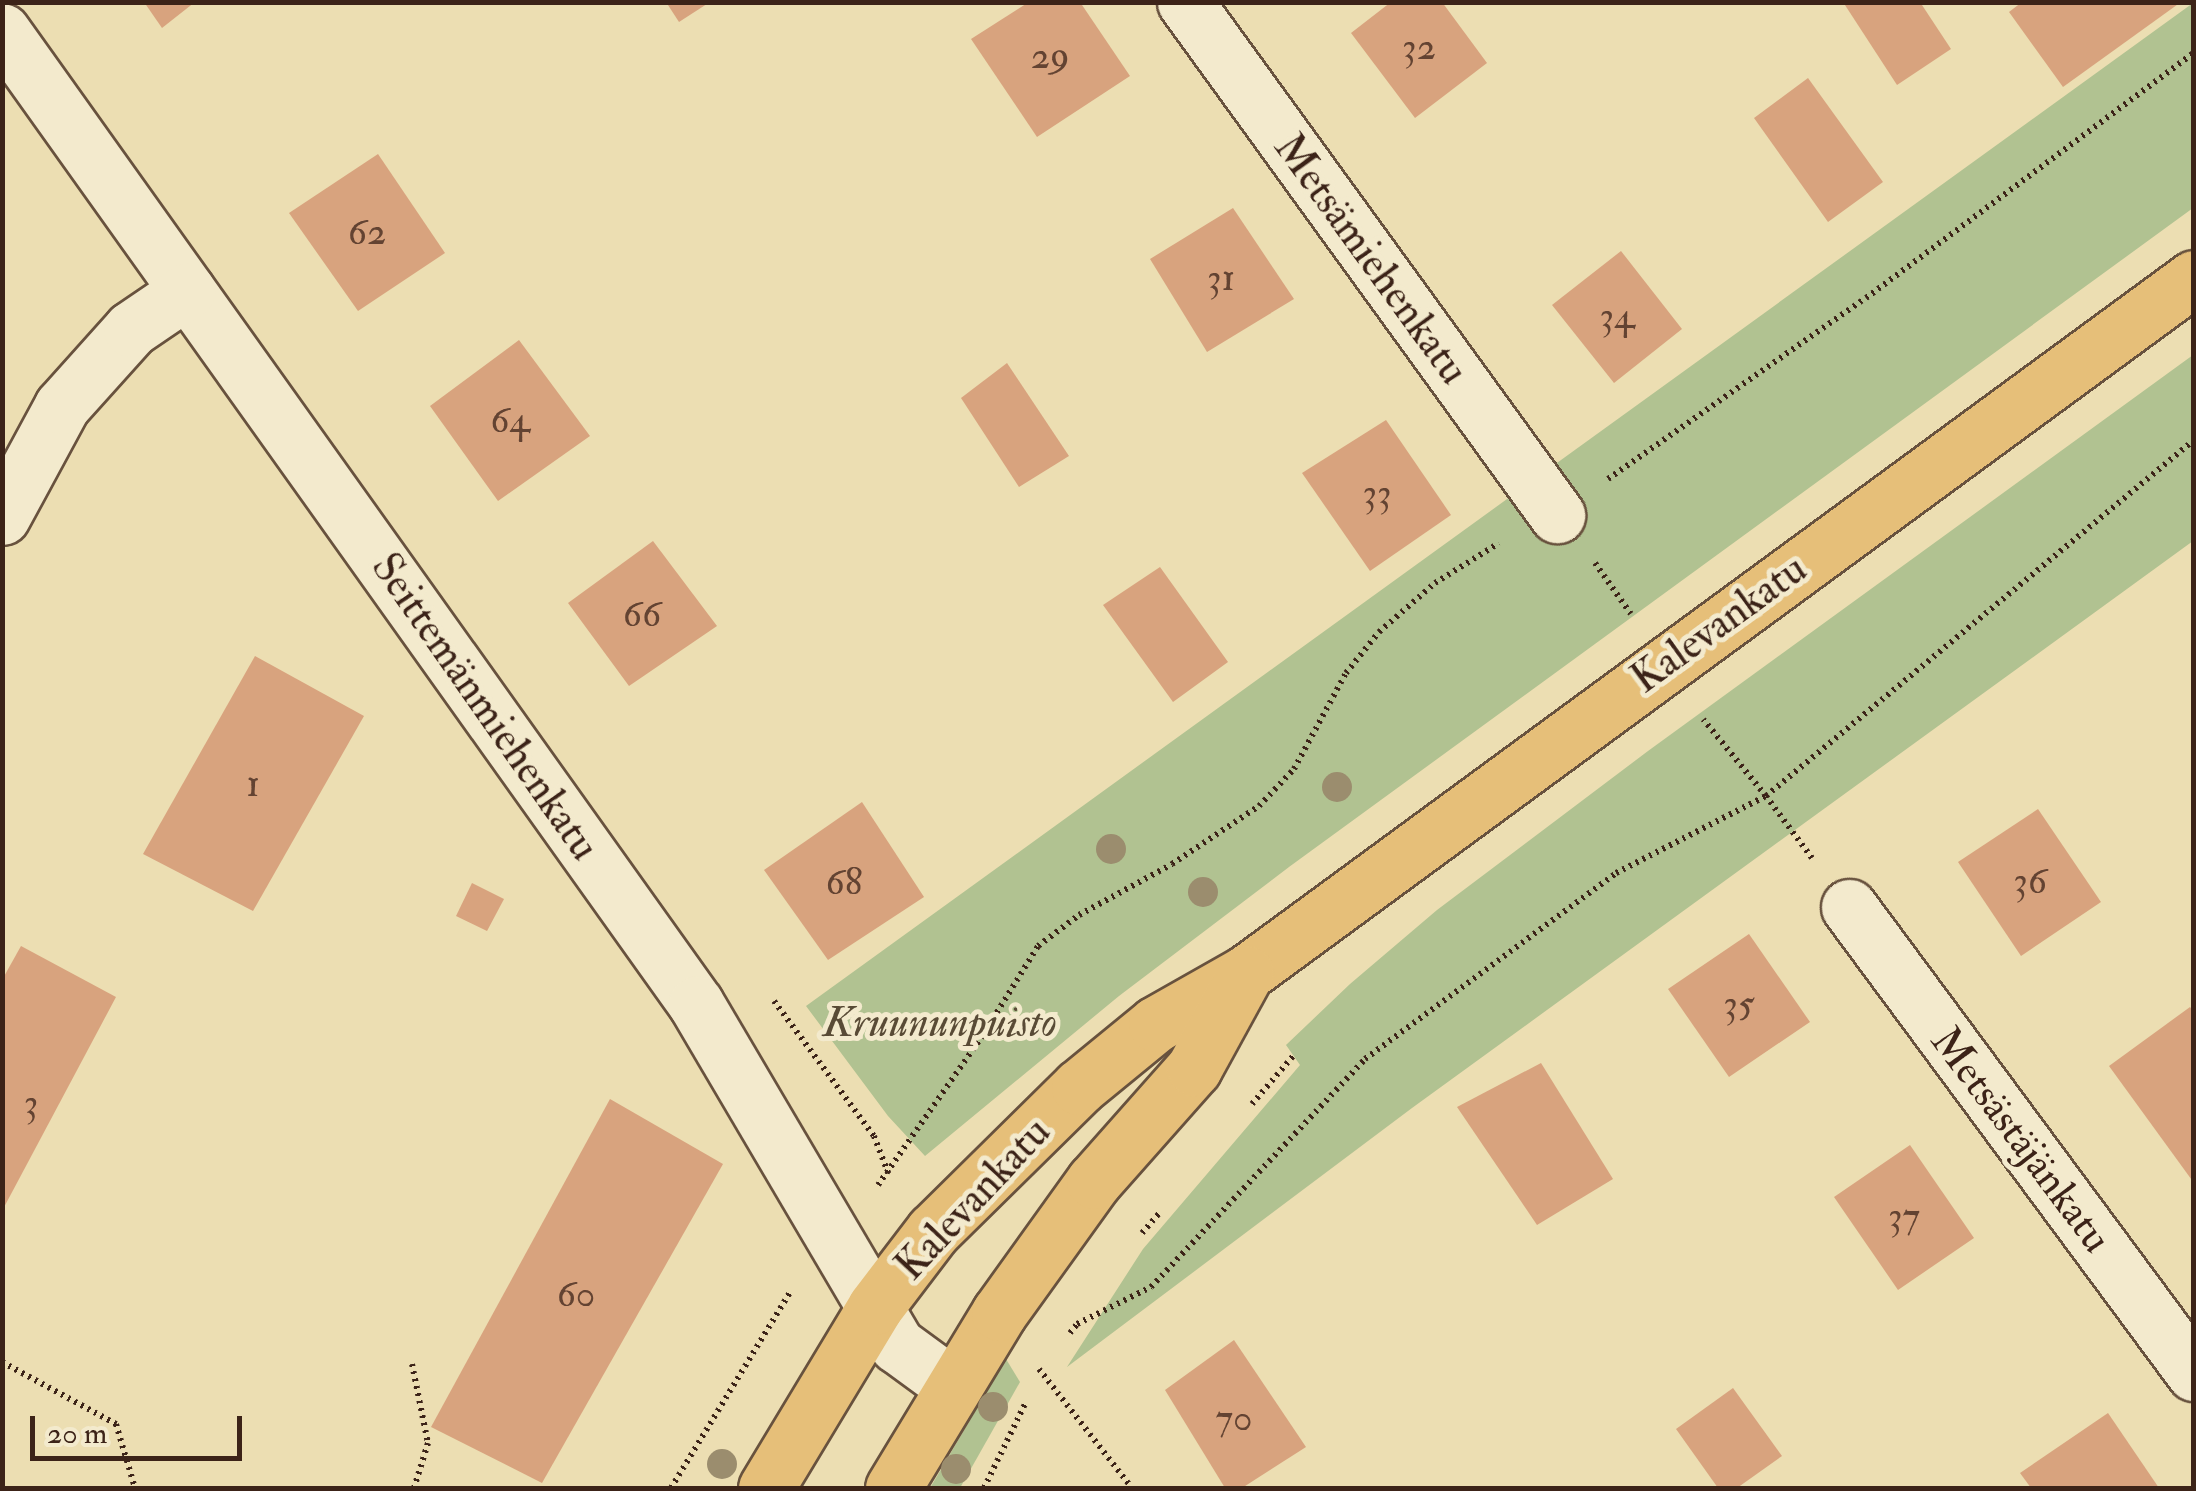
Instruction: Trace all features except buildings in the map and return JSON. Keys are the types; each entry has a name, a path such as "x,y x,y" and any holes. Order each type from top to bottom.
{"main road":[{"name":"Kalevankatu","path":"766,1488 875,1307 933,1231 1079,1087 1156,1024 1246,973 2194,278"},
{"name":"Kalevankatu","path":"893,1488 999,1312 1094,1181 1194,1068 1246,973"}],"street":[{"name":"Metsämiehenkatu","path":"1185,2 1556,515"},
{"name":"Seittemänmiehenkatu","path":"2,31 696,1004 897,1345 952,1386"},
{"path":"2,517 62,406 132,330 187,291"},
{"name":"Metsästäjänkatu","path":"1849,908 2194,1372"}],"path":[{"path":"671,1488 792,1290 898,1158 1038,946 1079,915 1172,864 1259,806 1294,769 1346,673 1379,632 1435,583 1516,532 1556,515 1866,298 2194,53"},
{"path":"1065,1340 1077,1324 1151,1287 1365,1058 1616,872 1766,796 2194,440"},
{"path":"1610,582 1634,618"},
{"path":"1699,714 1849,908"},
{"path":"1036,1380 1052,1355"},
{"path":"2,1362 116,1424 134,1488"},
{"path":"412,1364 428,1443 414,1488"},
{"path":"1040,1370 1132,1488"},
{"path":"984,1488 1031,1391"}],"green space":[{"name":"Kruununpuisto","path":"2193,3 2193,208 1289,867 1119,996 925,1156 888,1116 806,1006"},
{"path":"2193,355 2193,541 1412,1108 1067,1367 1143,1249 1300,1065 1286,1045 1350,984 1437,910 1648,751"},
{"path":"1006,1359 1020,1382 960,1488 930,1488"}]}
